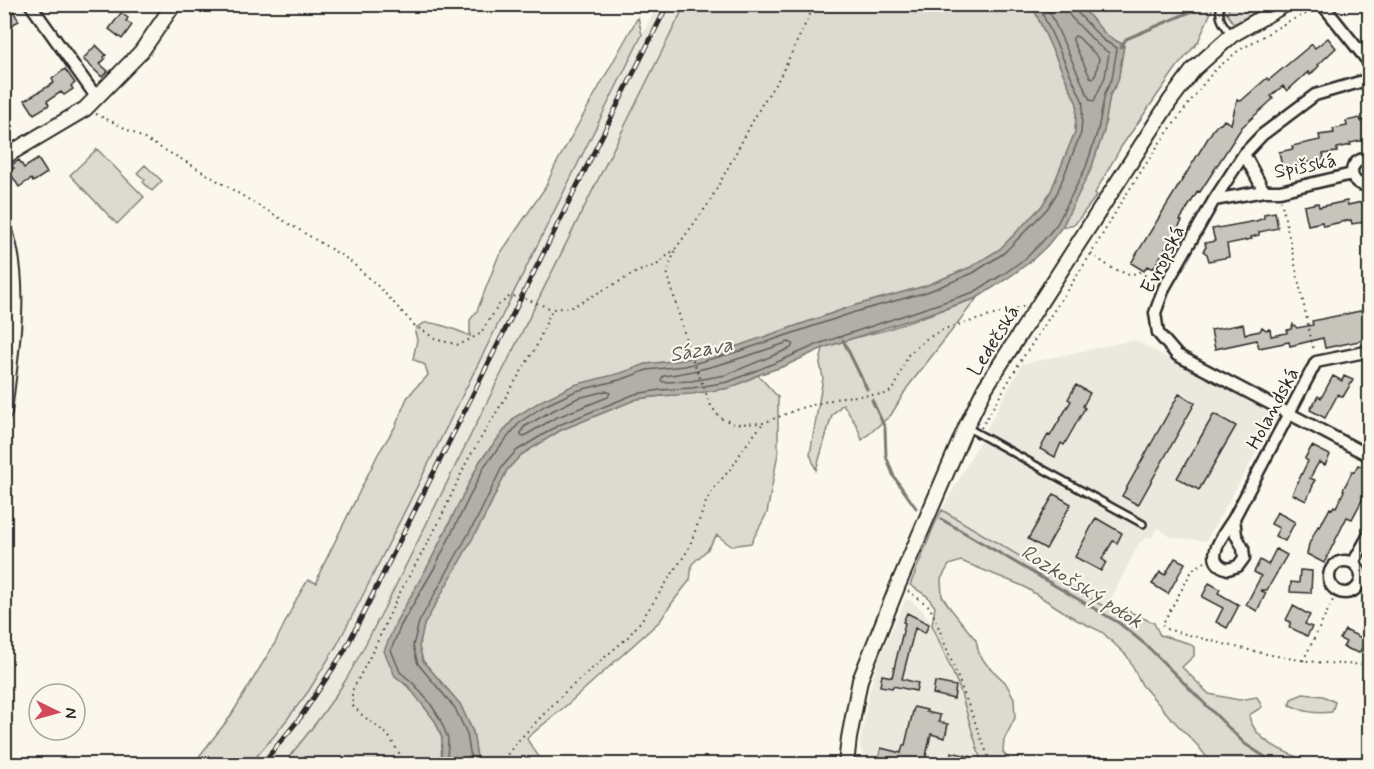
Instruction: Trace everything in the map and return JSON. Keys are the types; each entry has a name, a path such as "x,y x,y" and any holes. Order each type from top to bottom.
{"main road":[{"path":"4,157 85,109 141,52 174,4"},
{"name":"Ledečská","path":"846,765 860,680 898,585 972,430 985,388 1170,101 1194,69 1232,35 1286,4"},
{"path":"4,228 11,247 15,283 4,413"}],"street":[{"path":"30,4 97,98"},
{"path":"1323,6 1370,64"},
{"name":"Evropská","path":"1370,78 1315,95 1262,135 1244,154 1214,200 1164,288 1155,313 1158,333 1177,355 1370,456"},
{"name":"Spišská","path":"1244,154 1264,191"},
{"name":"Spišská","path":"1370,159 1361,159 1352,168 1352,174 1358,184 1370,185"},
{"name":"Spišská","path":"1214,200 1264,191 1280,191 1352,174"},
{"name":"Holandská","path":"1215,555 1216,547 1234,518 1316,362 1370,351"},
{"path":"1215,555 1219,564 1228,569 1242,562 1244,553 1236,535 1234,518"},
{"path":"1353,563 1370,533"},
{"path":"1347,560 1360,571 1361,578 1355,590 1348,593 1337,592 1329,582 1328,574 1331,568 1340,561 1347,560"}],"lane":[{"path":"1221,4 1220,20 1232,35"},
{"path":"972,430 1143,524"}],"path":[{"path":"85,109 183,160 349,260 381,289 415,326 438,340 459,345 480,334 500,305 509,297 518,296 552,309 572,306 637,272 658,264 676,248 709,203 762,104 780,77 815,4"},
{"path":"972,430 1091,254 1159,144 1214,71 1238,51 1262,36 1323,6"},
{"path":"1280,191 1316,362"},
{"path":"676,248 667,272 689,350 711,406 720,418 735,424 764,423 801,408 843,397 887,394 895,387 908,355 926,339 944,329 1041,301"},
{"path":"1091,254 1110,267 1129,275 1140,272 1164,288"},
{"path":"405,765 388,735 352,705 352,691 398,596 439,522 467,461 536,347 552,309"},
{"path":"500,765 517,742 564,693 628,637 641,621 688,550 706,502 714,488 764,423"},
{"path":"1215,555 1194,569 1162,625 1166,629 1303,661 1347,665 1370,664"},
{"path":"898,585 929,606 991,765"},
{"path":"1303,661 1337,592"}],"shaded area":[{"path":"1230,4 1268,5 1234,24 1227,14"},
{"path":"657,5 685,5 387,603 329,706 283,764 250,764 293,713 337,645"},
{"path":"685,5 1032,5 1077,104 1075,132 1051,191 1042,206 1000,249 971,267 925,286 853,306 738,346 683,360 646,364 515,417 480,461 429,564 396,622 395,676 417,696 436,723 442,741 441,764 283,764 345,681 387,603"},
{"path":"1080,5 1214,5 1198,42 1177,67 1121,147 1095,193 1097,195 1075,224 1062,227 1091,169 1104,131 1110,95 1118,81 1124,45 1107,36"},
{"path":"638,17 642,35 337,645 308,692 250,764 193,764 230,717 275,643 308,580 317,583 319,574 378,454 395,427 407,398 428,375 425,365 413,359 417,340 416,328 425,323 435,324 470,336 470,320 477,311 498,257 545,188"},
{"path":"97,149 144,197 117,224 70,175"},
{"path":"145,165 162,181 152,191 137,173"},
{"path":"977,298 907,388 891,415 862,440 857,426 843,404 832,415 816,470 810,454 823,378 820,363 823,348 886,330"},
{"path":"1134,340 1277,416 1206,541 1171,537 1157,527 1152,537 1140,542 1107,607 942,510 1022,364"},
{"path":"758,375 778,397 778,453 767,513 751,543 731,546 717,535 708,549 692,564 690,580 660,621 527,738 544,764 478,764 473,732 460,704 423,661 419,647 424,625 484,518 507,470 521,455 561,430 637,399 730,388"},
{"path":"942,510 1103,606 1128,611 1154,623 1160,635 1194,647 1194,656 1182,667 1209,694 1239,700 1257,697 1262,707 1249,715 1258,733 1275,747 1315,764 1212,764 1142,685 1127,656 1102,632 1077,620 1023,586 961,561 949,565 941,579 942,596 976,640 979,654 1005,682 1014,698 1015,718 1004,740 1003,752 1010,761 1020,764 982,764 959,687 932,625 935,607 927,596 910,585"},
{"path":"906,599 922,610 932,625 959,687 982,764 868,764 860,746 868,697 879,658"},
{"path":"1303,694 1323,696 1335,702 1332,712 1310,712 1290,705 1291,699"}],"water":[{"path":"1032,5 1080,5 1107,36 1124,45 1118,81 1110,95 1104,131 1091,169 1062,227 1030,262 977,298 823,348 730,388 637,399 561,430 521,455 507,470 484,518 424,625 419,647 423,661 460,704 473,732 478,764 441,764 442,738 435,721 408,686 395,676 384,651 396,622 429,564 480,461 515,417 574,385 646,364 683,360 738,346 853,306 925,286 971,267 1000,249 1042,206 1051,191 1075,132 1077,104"}],"building":[{"path":"11,7 19,21 4,29 4,11"},
{"path":"121,13 132,25 122,39 109,29"},
{"path":"1328,38 1336,48 1319,66 1310,75 1308,72 1287,91 1283,86 1271,96 1273,99 1242,127 1200,192 1198,191 1153,269 1147,266 1144,271 1131,263 1213,130 1224,120 1231,124 1237,100 1241,101 1312,44 1315,48"},
{"path":"96,45 106,55 100,64 108,71 102,77 83,59"},
{"path":"65,69 75,83 71,86 73,89 64,95 61,92 47,101 49,105 34,114 25,100 54,83 52,79"},
{"path":"1360,118 1361,121 1370,119 1370,139 1350,143 1351,145 1337,148 1337,152 1323,154 1324,159 1296,165 1296,168 1283,171 1279,152 1293,149 1292,146 1320,140 1319,135 1334,133 1333,129 1347,126 1346,121"},
{"path":"38,159 47,173 19,187 9,171 14,168 11,165 19,160 24,168"},
{"path":"1347,201 1348,205 1362,202 1363,206 1370,205 1370,221 1352,224 1351,220 1323,226 1322,222 1308,225 1304,206 1318,203 1319,207"},
{"path":"1275,212 1278,228 1259,232 1259,235 1251,237 1252,239 1227,244 1229,257 1209,261 1207,254 1203,251 1206,247 1205,243 1215,241 1212,229 1256,221 1264,218 1264,214"},
{"path":"1370,309 1370,329 1367,329 1369,339 1325,348 1323,338 1290,346 1289,342 1259,348 1257,340 1215,349 1211,330 1243,324 1245,334 1260,331 1262,327 1266,330 1270,329 1271,336 1287,333 1293,324 1297,328 1313,325 1312,321"},
{"path":"1333,376 1342,381 1344,376 1353,380 1343,397 1338,394 1325,418 1310,410 1318,396 1321,398"},
{"path":"1076,385 1090,393 1083,406 1085,408 1064,445 1061,443 1055,457 1040,449 1071,401 1068,399"},
{"path":"1179,394 1195,403 1138,505 1122,496"},
{"path":"1214,414 1236,426 1199,490 1177,478"},
{"path":"1312,446 1330,455 1325,465 1319,462 1310,478 1315,480 1306,501 1292,494 1308,461 1305,458"},
{"path":"1358,465 1370,469 1370,485 1352,519 1347,517 1324,563 1307,554 1309,544 1330,508 1336,507 1352,471 1354,472"},
{"path":"1054,494 1071,504 1046,549 1028,539"},
{"path":"1277,512 1295,522 1285,541 1275,536 1279,528 1271,524"},
{"path":"1096,518 1122,533 1117,543 1113,541 1102,559 1106,562 1101,571 1075,557"},
{"path":"1276,549 1287,555 1267,590 1260,590 1266,593 1257,611 1246,605 1261,576 1254,572 1260,560 1268,565"},
{"path":"1175,558 1185,563 1168,594 1152,584 1160,572 1165,575"},
{"path":"1300,570 1312,571 1311,593 1290,592 1291,582 1299,583"},
{"path":"1209,583 1220,589 1218,593 1239,605 1227,628 1216,622 1223,608 1202,597"},
{"path":"1293,606 1310,615 1305,624 1312,627 1307,636 1289,627 1291,622 1286,620"},
{"path":"907,613 929,624 925,633 915,628 902,679 918,683 916,691 880,686 882,675 892,677 905,623 903,622"},
{"path":"1345,630 1366,640 1359,653 1343,647 1346,642 1340,639"},
{"path":"935,682 956,686 954,699 933,694"},
{"path":"914,707 940,715 939,722 948,724 945,738 931,734 924,765 887,765 887,763 878,761 881,748 901,753"},
{"path":"951,752 973,757 972,765 949,765"}],"waterway":[{"path":"1121,47 1126,39 1209,4"},
{"name":"Rozkošský potok","path":"843,340 867,389"},
{"name":"Rozkošský potok","path":"872,400 885,428 886,456 894,477 916,508"},
{"name":"Rozkošský potok","path":"941,519 1119,623 1146,645 1245,744 1276,764"}],"railway":[{"path":"262,764 300,718 345,650 668,4"}],"water label":[{"name":"Sázava","path":"701,349"}]}
